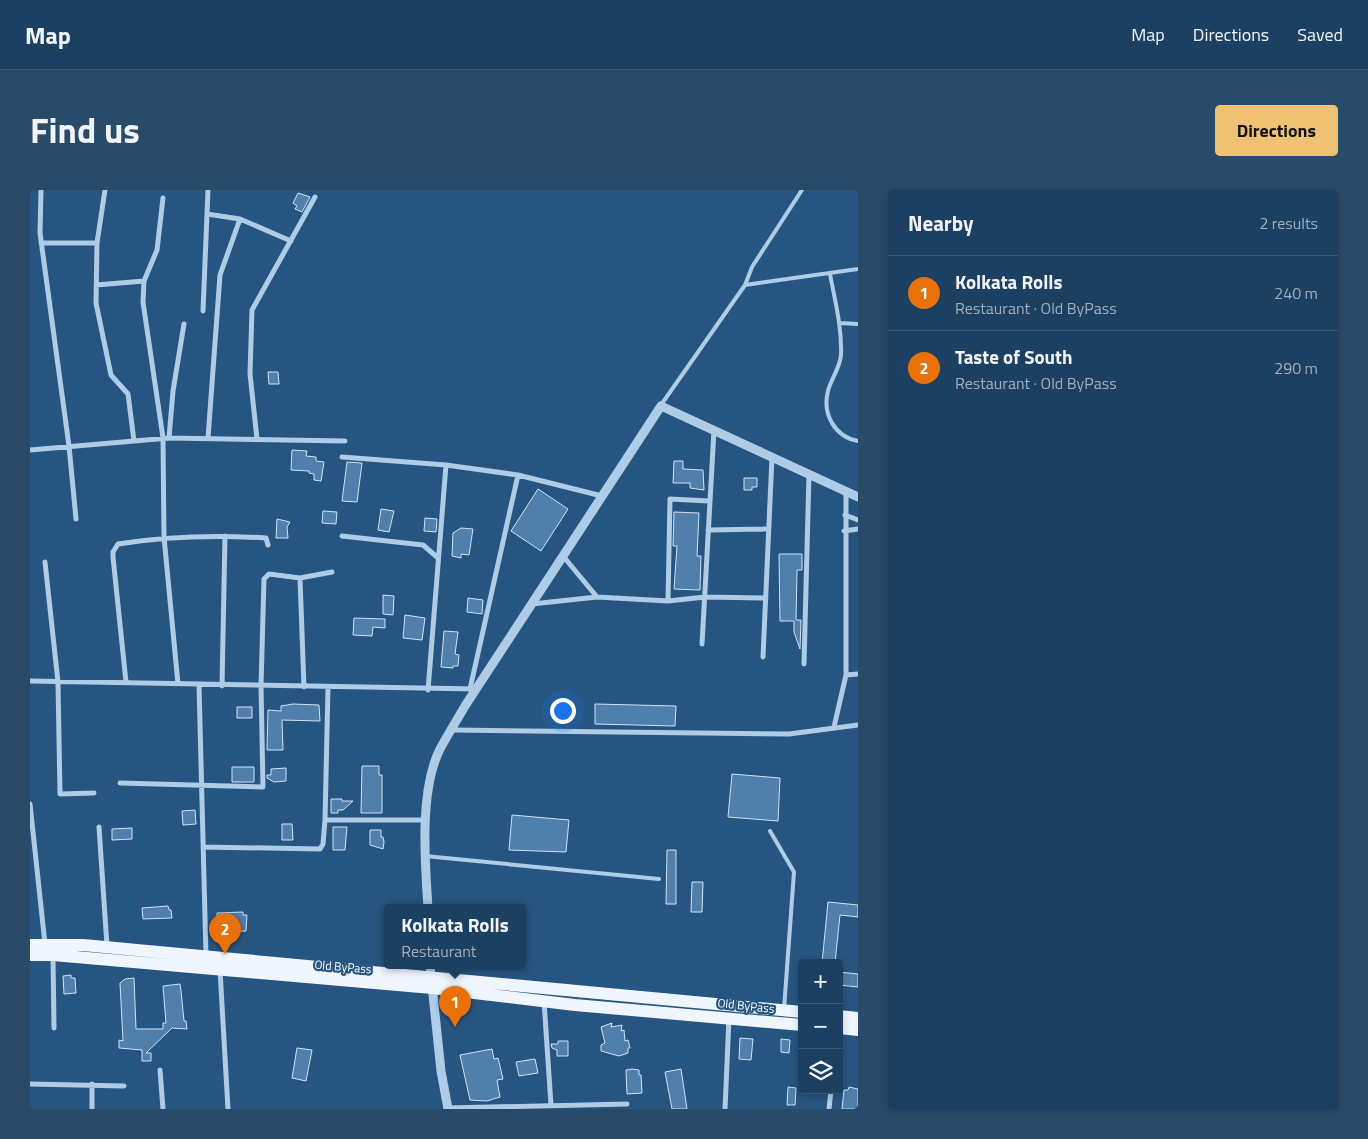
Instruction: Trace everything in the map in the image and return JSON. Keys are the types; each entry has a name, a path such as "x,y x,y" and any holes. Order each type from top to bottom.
{"main road":[{"path":"30,945 107,947 205,962"},
{"name":"Old ByPass","path":"30,956 53,955 205,962 431,977 544,1000 575,998 798,1025"},
{"path":"431,977 575,998 798,1012"},
{"path":"843,1016 858,1018"},
{"path":"843,1028 858,1030"}],"street":[{"path":"41,190 41,242 69,446 76,519"},
{"path":"105,190 97,243 96,303 111,375 128,394 134,441"},
{"path":"203,311 208,190"},
{"path":"163,198 157,250 144,282 143,302 163,438 164,537 178,684"},
{"path":"257,439 250,374 252,310 315,198"},
{"path":"208,214 240,219 291,241"},
{"path":"208,438 220,275 240,219"},
{"path":"41,242 97,243"},
{"path":"96,285 144,282"},
{"path":"169,438 172,391 184,324"},
{"path":"428,904 425,856 426,820 430,785 440,750 473,689 532,604 660,406 858,497"},
{"path":"702,644 714,430"},
{"path":"30,450 163,438 345,441"},
{"path":"342,457 446,465 518,475 602,496"},
{"path":"763,657 772,457"},
{"path":"428,690 437,557 446,465"},
{"path":"804,664 809,473"},
{"path":"473,689 518,475"},
{"path":"834,728 846,675 844,531 846,491"},
{"path":"668,601 670,499 709,502"},
{"path":"845,515 858,520"},
{"path":"844,531 858,528"},
{"path":"708,530 769,529"},
{"path":"222,686 225,536"},
{"path":"126,682 113,552 118,544 164,537 225,536 266,538 268,545"},
{"path":"342,536 423,545 437,557"},
{"path":"563,556 597,597"},
{"path":"45,562 58,682 60,794 94,793"},
{"path":"120,782 263,787 261,686 264,579 270,574 300,578 332,572"},
{"path":"300,578 304,687"},
{"path":"532,604 597,597 668,601 705,597 766,598"},
{"path":"846,675 858,674"},
{"path":"30,681 428,690 473,689"},
{"path":"199,685 205,962"},
{"path":"203,847 317,849 323,844 328,688"},
{"path":"452,730 788,734 858,725"},
{"path":"30,804 45,945"},
{"path":"325,820 426,820"},
{"path":"98,826 107,947"},
{"path":"53,955 54,1028"},
{"path":"220,963 228,1109"},
{"path":"431,977 441,1071 448,1109 627,1104"},
{"path":"544,1000 551,1106"},
{"path":"725,1109 729,1018"},
{"path":"160,1070 163,1109"},
{"path":"30,1084 124,1086"},
{"path":"92,1084 92,1109"},
{"path":"829,1109 831,1094"}],"lane":[{"path":"660,406 745,285 752,267 802,190"},
{"path":"745,285 858,269"},
{"path":"830,274 840,323 841,358 828,390 829,416 840,434 858,441"},
{"path":"840,323 858,324"},
{"path":"770,832 794,872 784,1024"},
{"path":"425,856 659,879"}],"building":[{"path":"298,193 310,197 302,212 295,209 297,206 293,203"},
{"path":"268,372 278,372 279,384 269,384"},
{"path":"292,450 307,451 306,456 316,457 316,461 324,462 321,481 314,480 314,474 309,473 309,471 291,470"},
{"path":"674,461 683,461 683,469 703,470 704,490 690,488 690,483 673,483"},
{"path":"347,462 362,463 357,502 342,501"},
{"path":"744,478 757,478 757,487 752,487 752,490 744,490"},
{"path":"538,489 568,509 541,551 511,531"},
{"path":"381,509 394,511 389,532 378,530"},
{"path":"323,511 337,512 336,524 322,523"},
{"path":"674,512 699,513 697,556 701,556 700,590 674,589 677,546 673,546"},
{"path":"425,518 437,519 436,532 424,531"},
{"path":"277,519 290,522 287,527 288,538 276,538"},
{"path":"461,528 473,529 469,555 461,554 461,558 452,556 453,533"},
{"path":"779,554 802,554 802,570 797,570 796,620 801,620 800,649 794,632 794,621 780,621"},
{"path":"383,595 394,596 393,615 383,614"},
{"path":"468,598 483,600 482,614 467,612"},
{"path":"405,615 425,618 422,640 403,638"},
{"path":"354,618 385,619 385,628 373,627 372,636 353,635"},
{"path":"444,631 458,632 455,654 459,655 458,666 453,666 453,668 441,667"},
{"path":"293,704 319,705 320,721 282,720 283,750 267,750 268,710 281,711 281,706"},
{"path":"595,704 676,706 675,726 595,724"},
{"path":"237,707 252,707 252,718 237,718"},
{"path":"362,766 379,766 379,775 382,775 382,813 361,813"},
{"path":"232,767 254,767 254,782 232,782"},
{"path":"286,768 286,781 274,782 267,778 267,775 271,775 271,769"},
{"path":"732,774 780,778 778,821 728,817"},
{"path":"331,799 353,801 343,810 338,810 338,813 331,813"},
{"path":"195,810 196,824 183,825 182,811"},
{"path":"512,815 569,820 566,852 509,850"},
{"path":"282,824 292,824 293,840 282,840"},
{"path":"333,827 347,827 345,850 333,850"},
{"path":"132,828 132,839 112,840 112,829"},
{"path":"370,830 381,830 381,837 383,837 384,842 383,849 370,845"},
{"path":"667,850 676,850 676,904 666,904"},
{"path":"692,882 703,882 702,912 691,912"},
{"path":"828,902 858,905 858,917 840,915 835,959 822,959"},
{"path":"168,906 169,910 171,910 172,918 143,919 142,908"},
{"path":"243,912 243,915 247,915 246,931 217,932 217,913"},
{"path":"843,972 858,974 858,987 843,985"},
{"path":"71,975 71,978 75,978 76,993 64,994 63,976"},
{"path":"134,978 136,1029 163,1029 163,1023 166,1023 163,986 180,984 184,1021 186,1021 187,1029 172,1028 146,1053 151,1053 151,1061 142,1061 142,1050 119,1048 119,1040 123,1041 120,983 125,979"},
{"path":"612,1023 611,1027 622,1025 621,1031 624,1030 625,1041 628,1040 630,1048 628,1048 628,1053 619,1056 601,1051 601,1045 605,1043 601,1027"},
{"path":"740,1038 753,1039 751,1060 739,1059"},
{"path":"781,1039 790,1040 789,1053 781,1052"},
{"path":"558,1041 568,1041 568,1056 557,1056 557,1050 552,1048 551,1044 558,1044"},
{"path":"297,1048 312,1050 306,1081 292,1078"},
{"path":"492,1049 494,1059 498,1058 503,1079 497,1080 500,1097 487,1101 470,1100 460,1055"},
{"path":"535,1059 538,1073 519,1076 516,1062"},
{"path":"681,1069 687,1109 672,1109 665,1072"},
{"path":"626,1070 639,1070 642,1093 627,1094"},
{"path":"788,1087 796,1088 795,1105 787,1105"},
{"path":"849,1087 858,1089 858,1109 842,1109 844,1090 848,1090"}],"place":[{"name":"Taste of South","path":"225,954"},
{"name":"Kolkata Rolls","path":"455,1027"}]}
